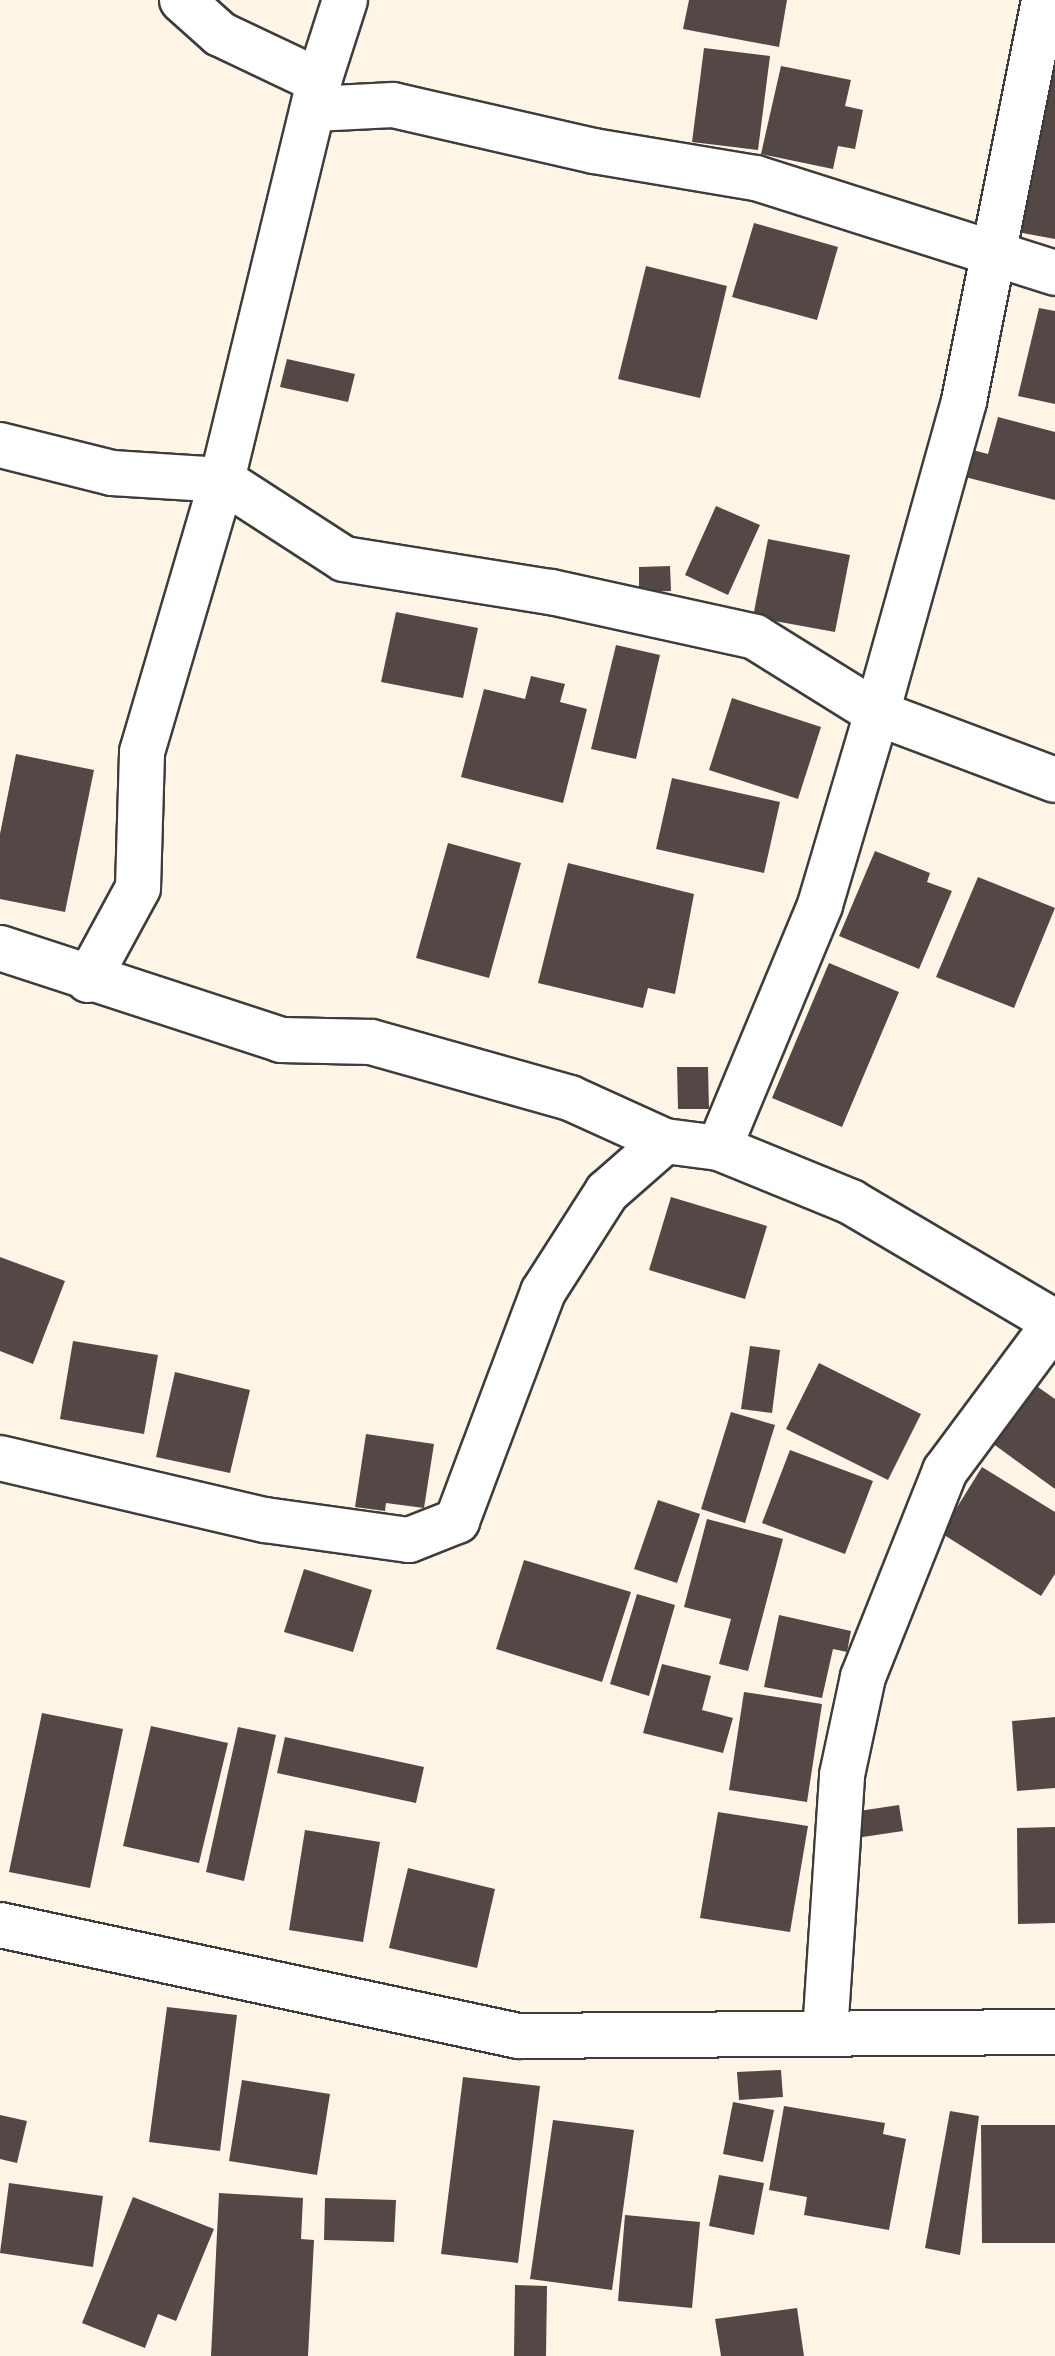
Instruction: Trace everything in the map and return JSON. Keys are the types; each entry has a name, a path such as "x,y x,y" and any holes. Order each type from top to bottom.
{"street":[{"path":"182,0 220,34 317,95 393,105 594,151 756,178 989,256 1055,273"},
{"path":"88,980 138,888 142,752 222,480 317,95 345,0"},
{"path":"719,1148 820,905 877,713 964,401 989,256 1044,0"},
{"path":"0,445 112,473 222,480 344,559 551,592 755,637 877,713 1055,780"},
{"path":"0,948 88,980 281,1040 387,1046 570,1098 665,1141 719,1148 851,1202 1055,1323 945,1471 863,1677 842,1775 825,2033"},
{"path":"0,1458 265,1520 409,1540 457,1521 543,1292 607,1192 665,1141"},
{"path":"0,1925 518,2036 1055,2032"}],"building":[{"path":"689,0 787,0 779,47 683,29"},
{"path":"704,48 770,56 758,150 692,142"},
{"path":"1055,49 1055,239 1017,232"},
{"path":"781,66 851,80 845,106 863,110 855,149 838,146 833,169 761,154"},
{"path":"754,223 838,247 817,320 732,297"},
{"path":"646,266 727,286 700,398 618,379"},
{"path":"1039,308 1055,311 1055,404 1018,396"},
{"path":"287,359 355,374 348,402 280,387"},
{"path":"998,417 1055,432 1055,500 961,476 969,449 988,454"},
{"path":"716,506 760,525 728,595 685,575"},
{"path":"768,539 850,555 835,632 753,617"},
{"path":"670,566 671,591 639,592 639,567"},
{"path":"396,612 478,628 463,698 381,682"},
{"path":"616,645 660,655 636,759 591,749"},
{"path":"531,676 565,684 560,702 587,709 563,803 461,777 484,689 525,699"},
{"path":"732,698 821,727 798,799 709,770"},
{"path":"16,754 94,770 65,912 0,899 0,834"},
{"path":"672,778 780,802 764,873 656,849"},
{"path":"448,843 521,863 489,978 416,958"},
{"path":"875,851 930,873 927,882 952,891 919,969 839,936"},
{"path":"568,863 694,894 675,994 648,988 643,1008 538,983"},
{"path":"978,877 1055,908 1014,1008 936,977"},
{"path":"829,963 899,992 842,1127 772,1098"},
{"path":"677,1067 708,1067 709,1109 678,1109"},
{"path":"671,1197 767,1226 745,1299 649,1270"},
{"path":"0,1257 65,1281 33,1364 0,1351"},
{"path":"73,1341 158,1355 144,1434 60,1419"},
{"path":"750,1346 780,1350 772,1413 741,1409"},
{"path":"819,1363 921,1414 888,1480 786,1429"},
{"path":"175,1372 250,1390 230,1473 156,1457"},
{"path":"1035,1385 1055,1399 1055,1489 992,1443"},
{"path":"731,1412 775,1425 745,1523 701,1509"},
{"path":"366,1434 434,1444 424,1508 386,1503 385,1511 355,1507"},
{"path":"790,1450 873,1481 845,1554 762,1523"},
{"path":"982,1467 1055,1512 1055,1574 1041,1596 941,1533"},
{"path":"658,1500 700,1514 677,1583 634,1569"},
{"path":"707,1519 783,1539 748,1671 719,1664 731,1619 684,1607"},
{"path":"524,1560 631,1592 602,1682 496,1649"},
{"path":"304,1569 372,1590 353,1652 284,1632"},
{"path":"637,1594 675,1605 649,1696 610,1684"},
{"path":"779,1615 851,1631 847,1652 833,1649 822,1698 764,1687"},
{"path":"662,1664 711,1676 702,1710 733,1718 723,1753 643,1733"},
{"path":"744,1692 822,1704 807,1802 729,1790"},
{"path":"42,1713 123,1729 90,1888 9,1872"},
{"path":"1055,1717 1055,1788 1017,1791 1012,1721"},
{"path":"151,1726 228,1743 199,1863 123,1846"},
{"path":"238,1727 276,1735 244,1881 206,1872"},
{"path":"285,1737 424,1767 416,1803 277,1773"},
{"path":"899,1805 903,1831 856,1838 852,1812"},
{"path":"718,1812 808,1826 790,1932 700,1918"},
{"path":"1055,1827 1055,1923 1018,1924 1017,1828"},
{"path":"305,1830 380,1842 363,1942 289,1930"},
{"path":"408,1868 495,1889 477,1968 389,1948"},
{"path":"167,2007 237,2015 220,2151 149,2142"},
{"path":"781,2070 783,2097 739,2100 737,2072"},
{"path":"463,2077 540,2086 518,2263 441,2254"},
{"path":"242,2080 330,2094 317,2175 229,2161"},
{"path":"733,2102 774,2110 763,2162 723,2154"},
{"path":"784,2106 885,2123 883,2134 906,2139 889,2230 804,2215 807,2197 769,2190"},
{"path":"950,2111 979,2116 960,2255 925,2248"},
{"path":"0,2115 27,2121 17,2163 0,2159"},
{"path":"553,2120 634,2130 612,2290 530,2279"},
{"path":"981,2125 1055,2125 1055,2243 982,2243"},
{"path":"719,2175 764,2183 754,2235 709,2226"},
{"path":"9,2183 103,2196 93,2267 0,2253"},
{"path":"219,2193 303,2198 301,2239 314,2240 308,2356 211,2356"},
{"path":"133,2197 214,2229 176,2321 158,2314 145,2348 82,2323"},
{"path":"325,2198 396,2200 394,2242 324,2240"},
{"path":"625,2215 700,2222 692,2308 618,2301"},
{"path":"515,2285 547,2286 546,2356 514,2356"},
{"path":"797,2308 804,2356 721,2356 715,2319"}]}
